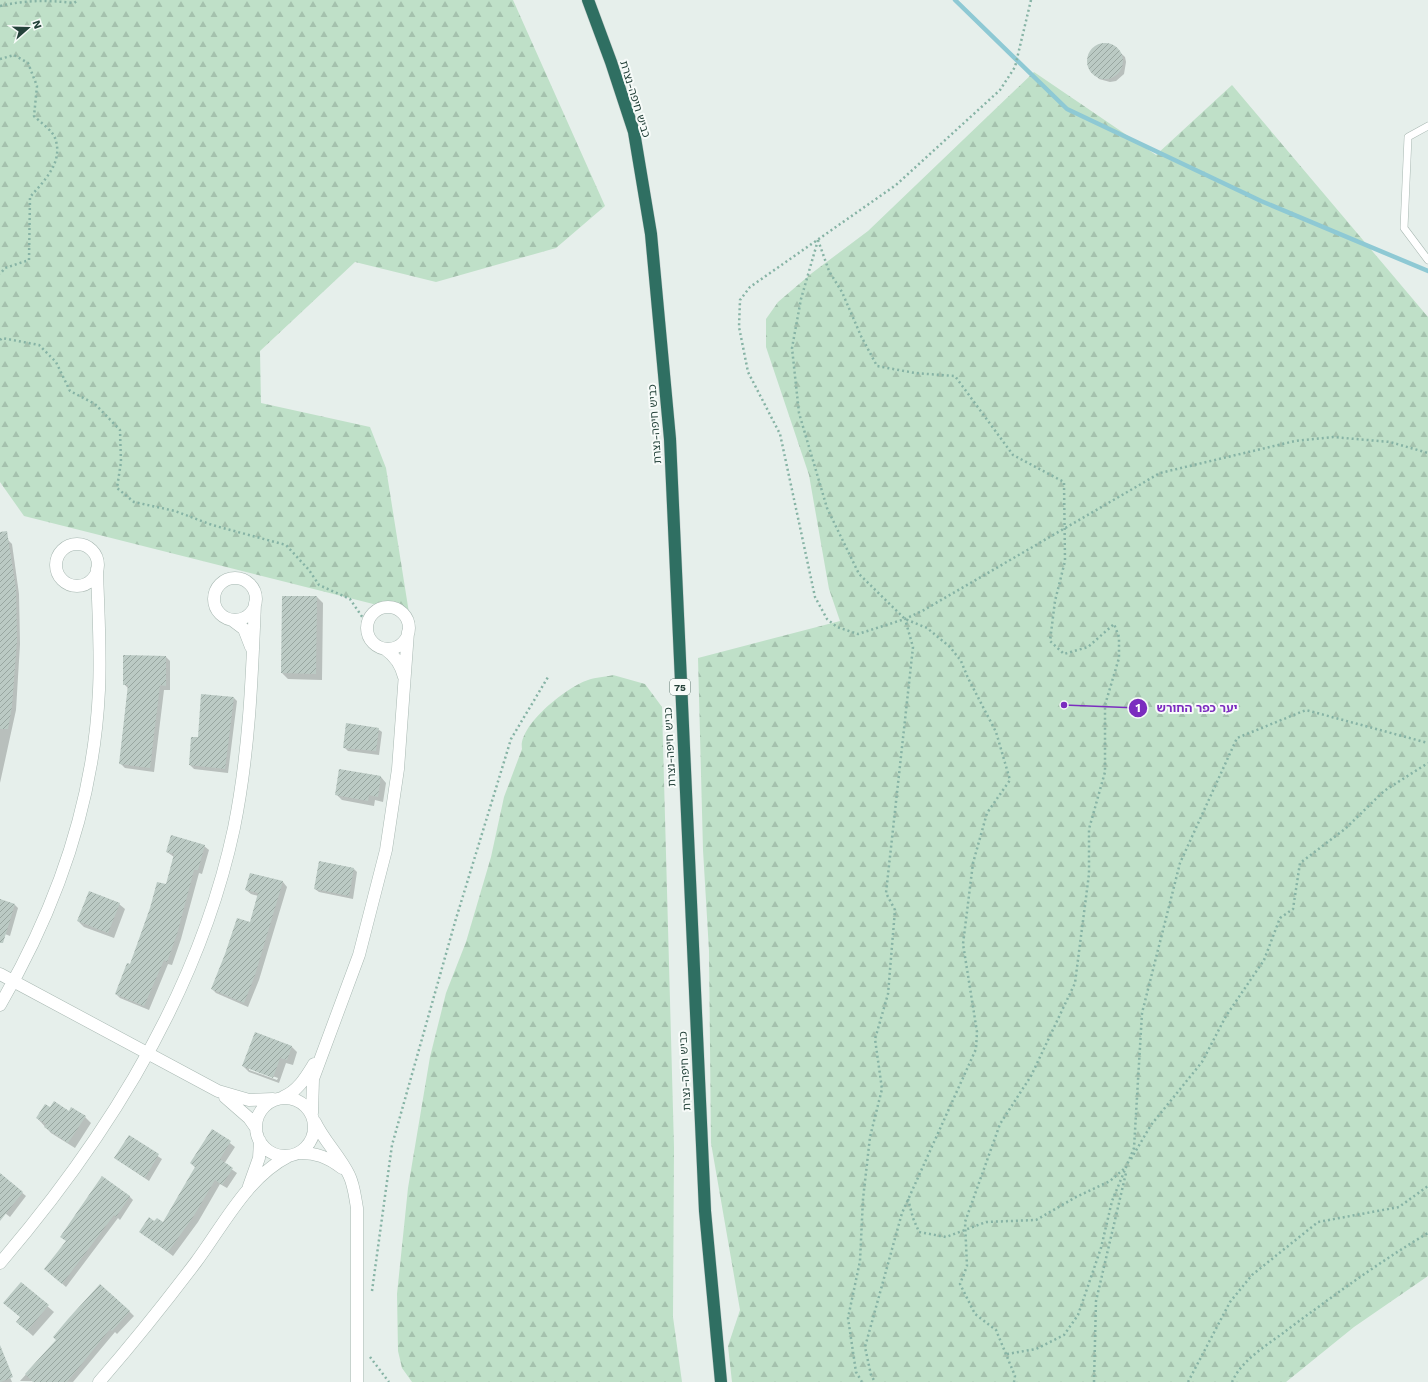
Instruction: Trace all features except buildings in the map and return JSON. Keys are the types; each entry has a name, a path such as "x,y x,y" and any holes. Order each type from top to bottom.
{"highway":[{"name":"כביש חיפה-נצרת","path":"588,0 611,62 634,132 651,234 659,311 670,439 705,1211 721,1382"}],"street":[{"path":"0,1005 14,981 52,902 74,836 85,795 92,758 100,691 98,607 97,569 96,557 88,547 76,544 66,547 61,551 56,561 55,567 59,578 68,585 81,586 89,592 98,607"},
{"path":"81,586 92,580 97,569"},
{"path":"0,1263 40,1215 75,1168 149,1054 189,973 227,859 247,749 254,660 255,603 254,591 246,582 234,578 223,581 214,595 215,607 221,616 232,620 244,629 250,639 254,660"},
{"path":"232,620 245,618 253,609 255,603"},
{"path":"98,1382 155,1315 246,1192 277,1162 308,1146 313,1137 313,1079 358,955 386,850 398,770 406,686 409,625 404,614 393,607 382,607 376,610 369,618 366,629 370,640 374,644 394,655 398,662 406,686"},
{"path":"385,649 392,649 402,643 408,632"},
{"path":"0,974 218,1091 240,1109 256,1128 260,1141 266,1149 274,1154 293,1155 309,1153 322,1156 342,1168 352,1182"},
{"path":"256,1128 259,1113 265,1105 278,1098 292,1094 298,1088 308,1074 326,1042"},
{"path":"218,1091 249,1100 293,1098 302,1102 342,1162 352,1182 357,1208 357,1382"},
{"path":"246,1192 259,1158 260,1141"}],"lane":[{"path":"1428,126 1408,137 1404,228 1428,260"}],"path":[{"path":"0,6 19,1 74,3 78,0"},
{"path":"1031,0 1014,67 1000,90 896,185 750,287 740,300 739,327 748,372 780,434 815,597 827,618 837,627 858,634 905,619 924,610 1160,473 1295,441 1333,437 1383,441 1428,452"},
{"path":"0,59 14,55 28,63 36,86 34,116 55,138 58,157 49,176 30,197 29,260 5,268 0,274"},
{"path":"818,240 830,271 842,292 861,336 878,366 914,373 955,376 1013,455 1064,482 1065,561 1055,601 1050,640 1064,654 1088,647 1114,624 1119,637 1119,658 1105,705 1105,772 1089,829 1089,874 1075,983 1031,1076 1000,1124 965,1222 967,1266 960,1284 975,1314 996,1330 1015,1376 1014,1382"},
{"path":"818,240 801,299 792,348 799,413 827,508 859,574 905,619 927,628 950,647 961,661 968,678 996,732 1010,780 987,813 973,863 963,944 977,1032 976,1050 902,1213 865,1347 871,1375 875,1382"},
{"path":"0,340 2,338 39,345 56,362 70,391 96,404 120,430 121,462 117,488 134,502 175,511 212,525 286,545 309,570 320,585 350,598 367,624"},
{"path":"862,1382 856,1372 848,1318 860,1261 863,1199 870,1137 882,1090 875,1039 888,994 895,910 886,893 914,647 905,619"},
{"path":"372,1294 392,1145 455,922 511,739 548,677"},
{"path":"1007,1354 1036,1349 1064,1335 1078,1315 1101,1248 1112,1200 1134,1148 1142,1013 1180,862 1237,738 1306,710 1428,743"},
{"path":"1094,1382 1096,1301 1127,1167 1151,1125 1202,1062 1226,1016 1264,960 1280,918 1293,910 1300,863 1345,829 1384,791 1428,763"},
{"path":"908,1199 912,1218 919,1232 946,1237 986,1222 1036,1220 1076,1197 1110,1181 1127,1167"},
{"path":"1188,1382 1230,1302 1252,1275 1318,1222 1399,1207 1428,1186"},
{"path":"1232,1382 1235,1376 1254,1355 1390,1256 1428,1233"},
{"path":"368,1354 389,1382"}],"green space":[{"path":"0,0 513,0 605,206 556,248 436,282 355,262 260,351 261,403 370,427 386,468 409,613 24,516 0,482"},
{"path":"1034,72 1156,155 1232,85 1428,317 1428,1276 1354,1327 1286,1382 732,1382 728,1346 740,1310 711,1143 709,951 703,850 698,658 840,621 829,589 809,475 766,347 766,319 778,302 812,273 868,231"},
{"path":"613,675 645,684 662,707 674,1147 673,1317 682,1382 412,1382 402,1368 398,1351 397,1294 408,1188 430,1057 446,993 466,942 491,857 504,797 522,749 523,739 528,729 546,708 568,690 594,678"}],"waterway":[{"path":"955,0 1067,109 1261,201 1428,271"}],"place":[{"name":"יער כפר החורש","path":"1064,705"}]}
